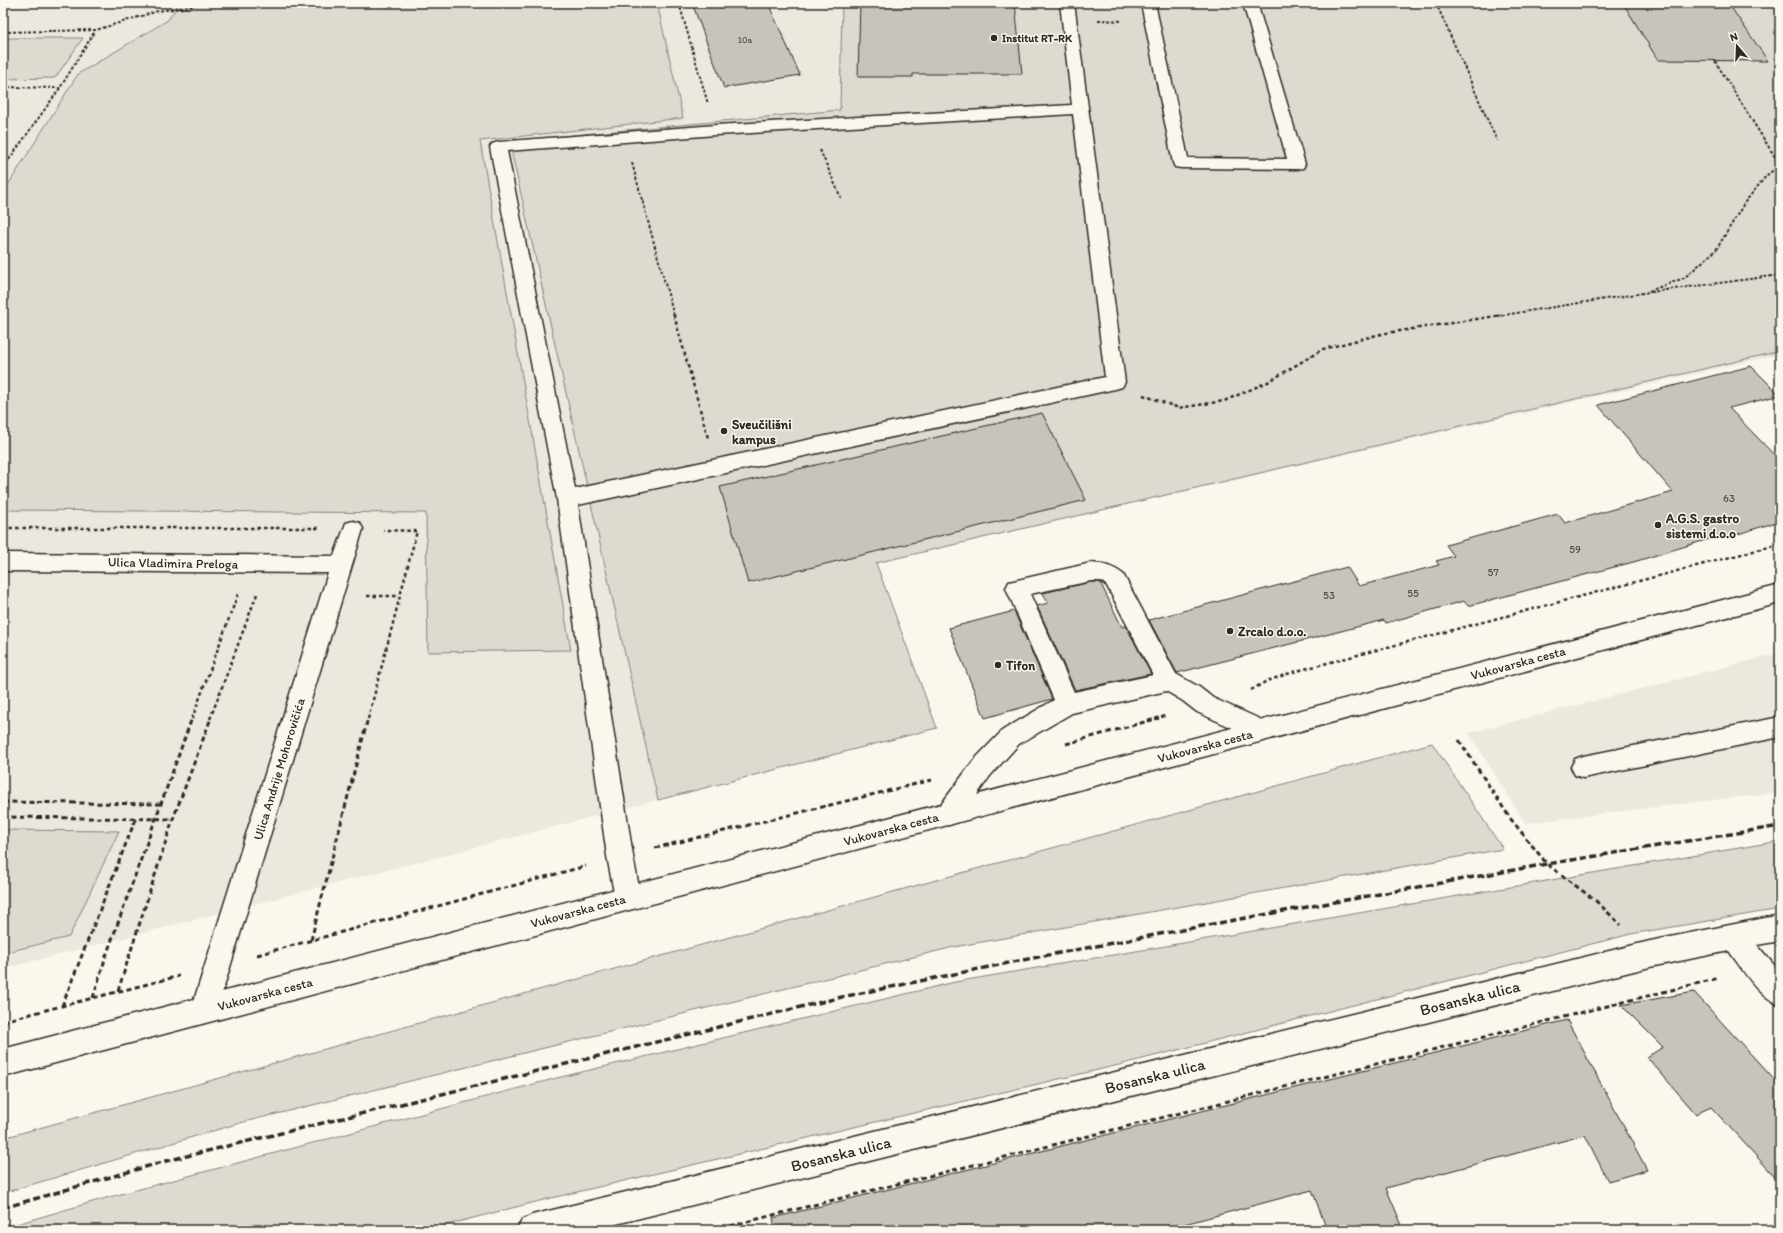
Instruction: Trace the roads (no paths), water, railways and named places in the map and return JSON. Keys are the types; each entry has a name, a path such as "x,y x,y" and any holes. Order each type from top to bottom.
{"street":[{"path":"567,499 1115,382 1067,3"},
{"path":"1148,3 1181,163 1297,164 1250,3"},
{"path":"628,898 620,856 567,499 498,147 716,130 1081,109"},
{"name":"Ulica Andrije Mohorovičića","path":"204,1010 353,529"},
{"name":"Ulica Vladimira Preloga","path":"3,562 342,565"},
{"path":"1067,704 1017,588 1091,572 1106,573 1115,580 1168,681 1191,694 1205,705 1263,731"},
{"name":"Vukovarska cesta","path":"3,1064 1780,594"},
{"path":"949,814 982,768 1011,738 1067,704 1168,681"},
{"path":"1583,767 1780,727"},
{"name":"Bosanska ulica","path":"532,1230 1650,954 1780,928"},
{"path":"1734,936 1758,968 1780,992"}],"railway":[{"path":"3,1208 166,1161 842,997 1038,957 1240,919 1547,864 1780,826"}],"place":[{"name":"Institut RT-RK","path":"994,38"},
{"name":"Sveučilišni kampus","path":"724,431"},
{"name":"A.G.S. gastro sistemi d.o.o","path":"1658,525"},
{"name":"Zrcalo d.o.o.","path":"1230,631"},
{"name":"Tifon","path":"998,665"}]}
